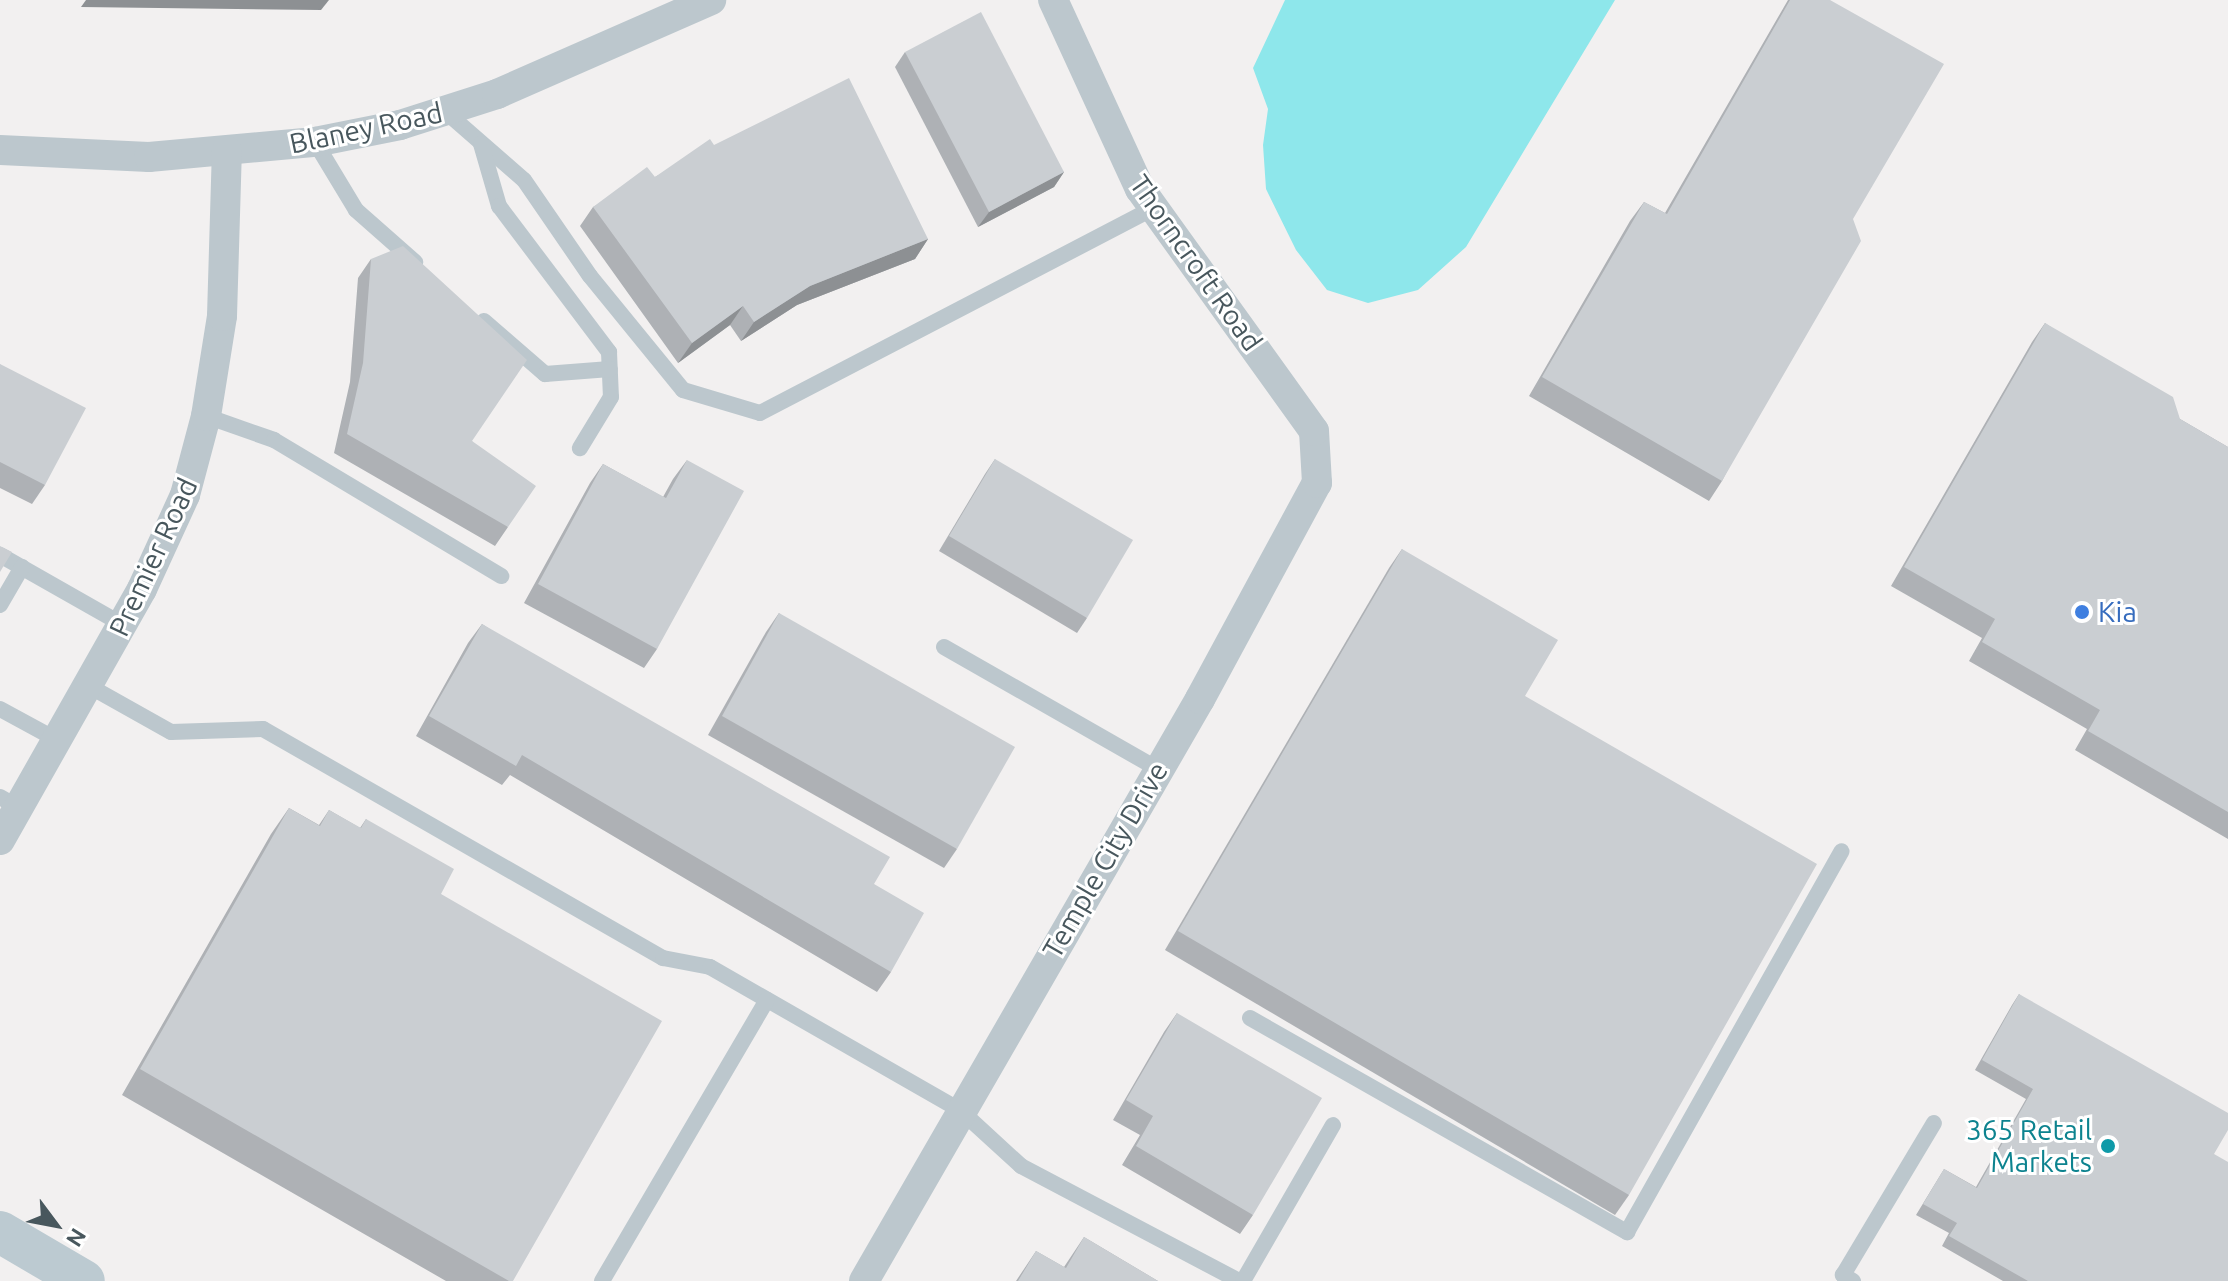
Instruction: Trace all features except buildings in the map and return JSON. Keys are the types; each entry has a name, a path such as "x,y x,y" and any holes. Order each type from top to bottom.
{"main road":[{"path":"0,1232 61,1275"}],"street":[{"name":"Blaney Road","path":"0,150 149,157 315,142 446,112 711,0"},
{"name":"Thorncroft Road","path":"1053,0 1090,88 1153,208 1314,431"},
{"name":"Premier Road","path":"0,840 9,802 57,740 89,686 123,625 185,495 206,416 222,316 227,151"},
{"name":"Temple City Drive","path":"864,1281 1305,510 1317,483 1314,431"}],"lane":[{"path":"446,112 524,180 590,276 683,390 760,413 1153,208"},
{"path":"315,142 356,210 426,271"},
{"path":"481,143 499,206 609,352 611,397 580,448"},
{"path":"473,311 545,374 610,369"},
{"path":"206,416 274,440 501,576"},
{"path":"0,555 123,625"},
{"path":"0,605 22,567"},
{"path":"944,647 1158,769"},
{"path":"89,686 171,732 263,729 663,958 710,967 961,1111 1021,1166 1241,1281 1333,1125"},
{"path":"0,709 57,740"},
{"path":"1250,1018 1627,1232 1842,851"},
{"path":"602,1281 767,1000"},
{"path":"1853,1281 1843,1275 1934,1123"}],"water":[{"path":"1285,0 1615,0 1466,247 1418,290 1368,303 1327,290 1296,250 1266,189 1263,145 1268,109 1253,68"}],"place":[{"name":"Kia","path":"2082,612"},
{"name":"365 Retail Markets","path":"2108,1146"}]}
